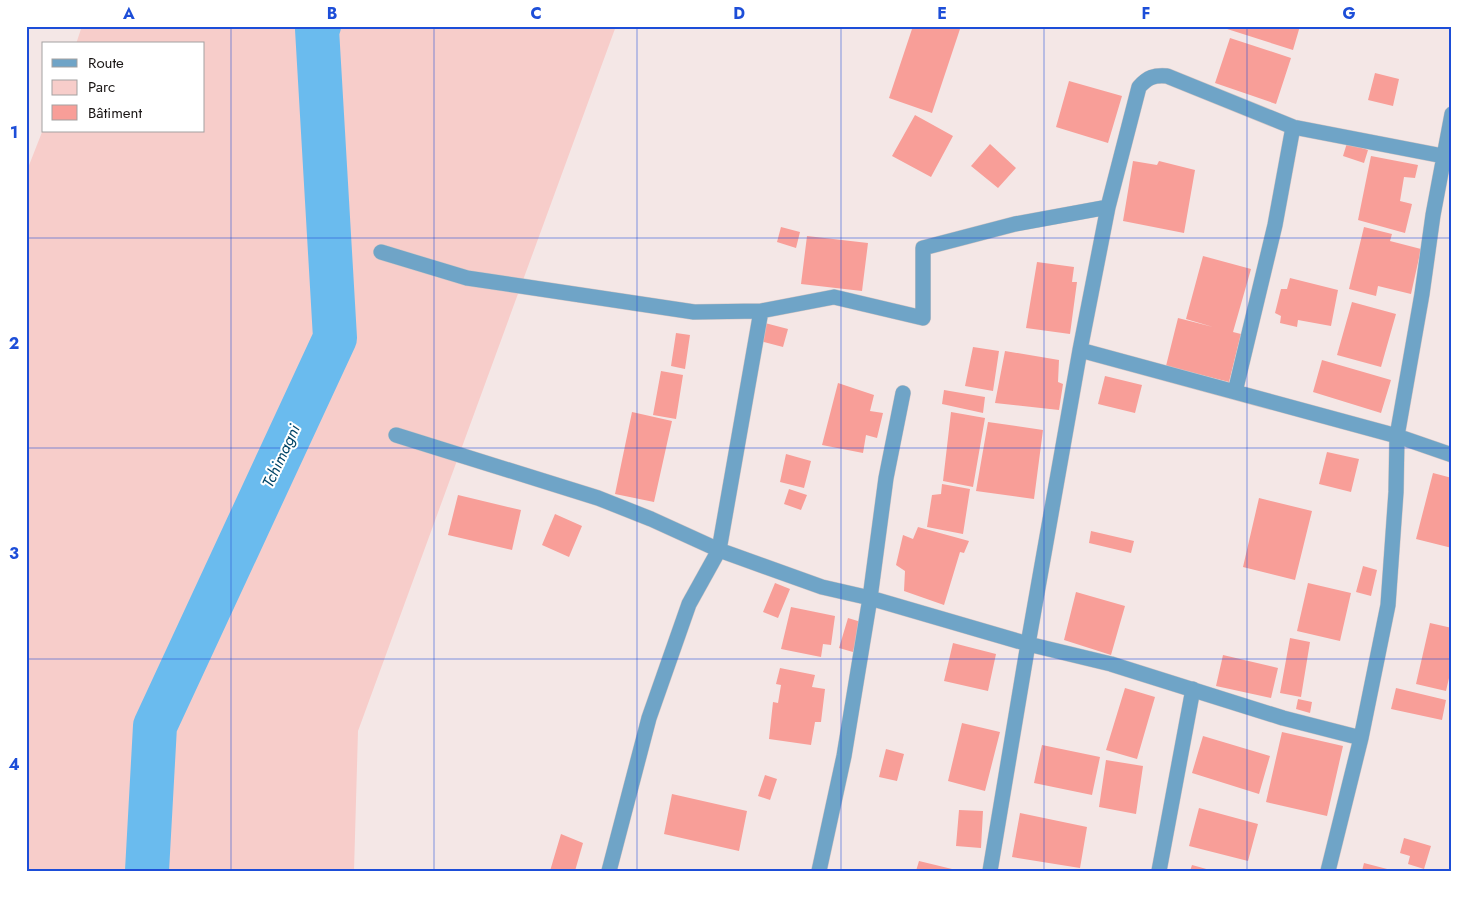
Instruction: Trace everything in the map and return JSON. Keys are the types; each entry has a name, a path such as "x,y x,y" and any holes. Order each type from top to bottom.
{"street":[{"path":"990,871 1080,350 1108,207 1139,87 1146,79 1155,75 1167,76 1293,128 1443,156"},
{"path":"1328,871 1361,738 1388,605 1397,436 1443,156 1452,114"},
{"path":"1235,392 1276,225 1293,128"},
{"path":"382,252 487,282 694,312 761,311 834,297 923,318 923,248 1015,224 1108,207"},
{"path":"609,871 649,718 689,604 719,550 761,311"},
{"path":"1080,350 1397,436 1452,455"},
{"path":"819,871 844,756 870,598 886,478 903,393"},
{"path":"396,435 598,498 719,550 822,587 870,598 1028,644 1111,664 1283,718 1361,738"},
{"path":"1159,871 1193,689"}],"green space":[{"path":"82,26 616,26 358,731 354,871 26,871 26,173 42,132 205,132 205,42 77,42"}],"building":[{"path":"913,26 961,26 932,113 889,98"},
{"path":"1224,26 1300,26 1293,50 1224,28"},
{"path":"1230,38 1291,58 1276,104 1215,83"},
{"path":"1375,73 1399,79 1393,106 1368,100"},
{"path":"1069,81 1122,96 1108,143 1056,127"},
{"path":"915,115 953,136 931,177 892,156"},
{"path":"1347,143 1368,150 1364,163 1343,156"},
{"path":"990,144 1016,168 998,188 971,166"},
{"path":"1371,156 1418,165 1415,178 1404,177 1400,201 1412,204 1405,233 1358,220"},
{"path":"1133,161 1157,165 1159,161 1195,170 1184,233 1123,221"},
{"path":"781,227 800,232 796,248 777,242"},
{"path":"1364,227 1392,234 1390,241 1421,249 1411,294 1378,286 1376,296 1349,289"},
{"path":"807,236 868,243 862,291 801,284"},
{"path":"1203,256 1251,269 1233,332 1241,334 1229,382 1166,366 1178,318 1213,327 1186,319"},
{"path":"1037,262 1074,267 1072,282 1077,282 1070,334 1026,328"},
{"path":"1290,278 1338,290 1331,326 1298,320 1297,327 1280,323 1281,316 1275,313 1281,289 1287,289"},
{"path":"1352,302 1396,314 1381,367 1337,355"},
{"path":"765,323 788,329 783,347 760,341"},
{"path":"676,333 690,335 685,369 671,366"},
{"path":"973,347 999,351 993,391 965,386"},
{"path":"1005,351 1059,360 1058,382 1063,384 1059,410 995,403"},
{"path":"1322,360 1391,380 1381,413 1313,392"},
{"path":"661,371 683,375 676,419 653,415"},
{"path":"1105,376 1142,385 1135,413 1098,404"},
{"path":"838,383 874,395 870,411 883,413 877,438 866,435 863,453 822,445"},
{"path":"944,390 985,397 983,413 942,404"},
{"path":"632,412 672,421 654,502 615,494"},
{"path":"951,412 985,418 973,487 943,481"},
{"path":"988,422 1043,430 1034,499 976,491"},
{"path":"1327,452 1359,459 1351,492 1319,484"},
{"path":"786,454 811,461 804,488 780,482"},
{"path":"1433,473 1452,478 1452,548 1416,539"},
{"path":"942,484 970,489 963,534 927,527 932,495 941,494"},
{"path":"789,489 807,495 801,510 784,504"},
{"path":"458,495 521,510 512,550 448,535"},
{"path":"1259,498 1312,511 1295,580 1243,567"},
{"path":"555,514 582,526 569,557 542,545"},
{"path":"918,527 969,541 964,553 960,552 944,605 904,591 905,571 896,565 903,535 913,539"},
{"path":"1091,531 1134,541 1131,553 1089,543"},
{"path":"1363,566 1377,570 1371,596 1356,592"},
{"path":"775,583 790,589 778,618 763,612"},
{"path":"1308,583 1351,593 1340,641 1297,631"},
{"path":"1076,592 1125,606 1111,655 1064,640"},
{"path":"791,607 835,616 831,645 823,644 821,657 781,649"},
{"path":"848,618 861,622 853,652 839,648"},
{"path":"1430,623 1452,628 1452,665 1446,691 1416,684"},
{"path":"1290,638 1310,642 1301,697 1280,693"},
{"path":"953,643 996,654 988,691 944,681"},
{"path":"1223,655 1278,668 1271,698 1216,686"},
{"path":"780,668 815,675 812,687 825,689 821,722 815,722 811,745 769,739 773,702 778,703 781,685 776,684"},
{"path":"1125,688 1155,697 1137,759 1106,750"},
{"path":"1396,688 1446,700 1442,720 1391,709"},
{"path":"1298,699 1312,702 1310,713 1296,709"},
{"path":"962,723 1000,732 985,791 948,781"},
{"path":"1282,732 1343,746 1327,816 1266,802"},
{"path":"1203,736 1270,756 1259,794 1192,773"},
{"path":"1042,745 1100,757 1092,795 1034,783"},
{"path":"886,749 904,754 897,781 879,777"},
{"path":"1106,760 1143,766 1136,814 1099,807"},
{"path":"765,775 777,779 770,800 758,796"},
{"path":"672,794 747,811 739,851 664,834"},
{"path":"1199,808 1258,824 1248,861 1189,846"},
{"path":"959,810 983,811 981,848 956,846"},
{"path":"1020,813 1087,827 1080,868 1012,857"},
{"path":"561,834 583,843 575,871 550,871"},
{"path":"1404,838 1431,846 1424,869 1408,864 1410,856 1400,853"},
{"path":"919,861 952,869 952,871 916,871"},
{"path":"1364,863 1391,870 1362,871"},
{"path":"1192,865 1210,870 1210,871 1190,871"}],"waterway":[{"name":"Tchimagni","path":"147,871 155,726 335,338 317,29 319,26"}]}
